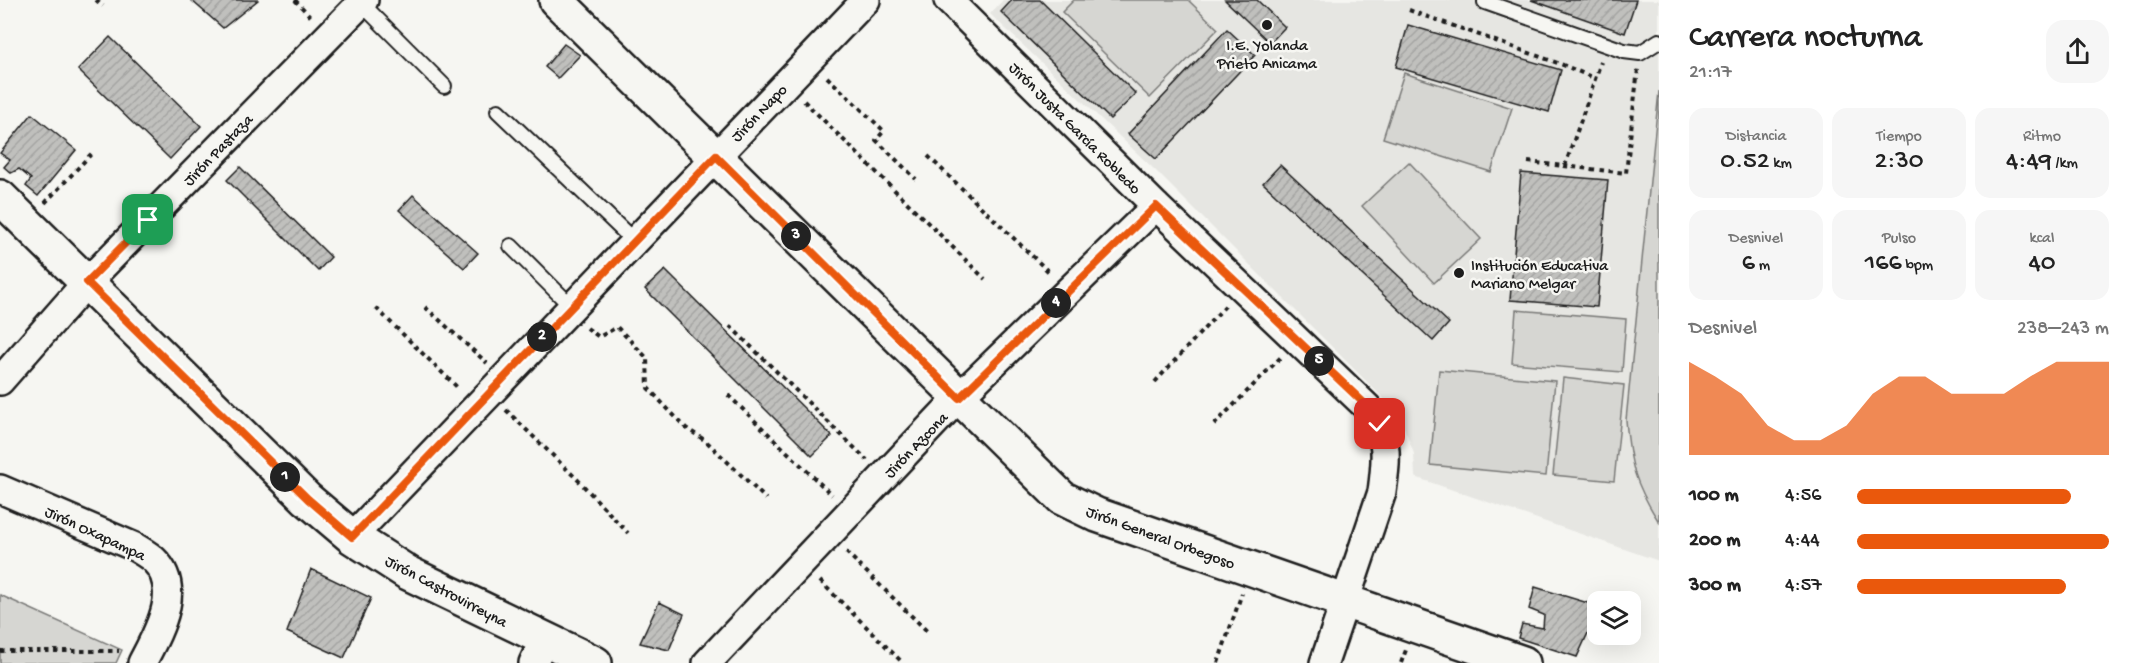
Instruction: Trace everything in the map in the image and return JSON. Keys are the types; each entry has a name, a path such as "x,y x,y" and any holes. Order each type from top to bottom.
{"street":[{"name":"Jirón General Orbegoso","path":"556,0 1062,498 1097,515 1523,663"},
{"name":"Jirón Napo","path":"352,537 866,0"},
{"name":"Jirón Justa García Robledo","path":"948,0 1156,206 1367,406 1380,424 1386,445 1382,492 1324,663"},
{"name":"Jirón Pastaza","path":"0,381 87,282 362,2"},
{"name":"Jirón Castrovirreyna","path":"0,197 308,499 352,537 539,651 595,663"},
{"name":"Jirón Azcona","path":"707,663 959,398 1156,206"},
{"name":"Jirón Oxapampa","path":"0,489 135,547 155,560 165,576 168,603 164,622 146,656"}],"lane":[{"path":"362,2 444,86"},
{"path":"1485,2 1607,45 1640,53 1659,41"},
{"path":"498,111 634,241"},
{"path":"511,246 569,309"}],"path":[{"path":"96,0 103,6"},
{"path":"1409,10 1596,79"},
{"path":"1565,166 1607,45"},
{"path":"1528,162 1626,173 1640,53"},
{"path":"808,60 884,131 876,140 916,179"},
{"path":"786,83 985,279"},
{"path":"26,223 94,151"},
{"path":"928,156 1069,291"},
{"path":"1155,382 1241,288"},
{"path":"425,307 489,392"},
{"path":"376,308 489,392 628,533"},
{"path":"569,309 599,338 617,327 647,358 648,388 686,428 706,441 766,499"},
{"path":"730,326 883,477"},
{"path":"1214,425 1298,340"},
{"path":"728,395 850,512"},
{"path":"828,535 929,633"},
{"path":"801,563 903,662"},
{"path":"1218,663 1250,569"},
{"path":"0,651 126,651 146,656"}],"shaded area":[{"name":"Institución Educativa Mariano Melgar","path":"1003,0 1659,0 1659,561 1415,477 1414,454 1408,437 1400,418 1386,401 1155,170 990,14"},
{"path":"1074,0 1188,0 1218,29 1150,98 1062,12"},
{"path":"1404,73 1512,108 1491,172 1383,138"},
{"path":"1659,91 1659,522 1635,474 1629,450 1626,420"},
{"path":"1409,162 1481,239 1434,283 1362,206"},
{"path":"1516,310 1626,319 1622,372 1512,363"},
{"path":"1439,370 1555,381 1546,476 1430,465"},
{"path":"1563,378 1624,385 1614,481 1553,475"},
{"path":"0,595 122,650 116,663 0,663"}],"building":[{"path":"191,0 258,0 223,28"},
{"path":"1012,0 1040,0 1136,94 1110,119 1001,12"},
{"path":"1225,0 1257,0 1285,27 1270,43"},
{"path":"1531,0 1636,0 1625,33"},
{"path":"1408,25 1561,70 1549,112 1396,67"},
{"path":"1227,29 1255,55 1156,159 1128,134"},
{"path":"110,37 201,126 170,159 78,70"},
{"path":"564,44 580,55 558,78 545,67"},
{"path":"32,114 76,150 38,196 26,186 31,179 19,169 11,173 4,167 10,160 0,153"},
{"path":"1280,165 1449,323 1433,341 1263,183"},
{"path":"240,167 331,257 318,271 227,180"},
{"path":"1521,173 1608,180 1597,307 1510,300"},
{"path":"413,195 478,253 464,268 399,210"},
{"path":"665,270 832,436 812,456 645,289"},
{"path":"311,569 371,598 344,658 287,632"},
{"path":"1535,587 1587,603 1587,635 1577,657 1518,638 1522,624 1543,628 1544,615 1529,609"},
{"path":"659,602 684,614 669,650 640,643"}],"place":[{"name":"I.E. Yolanda Prieto Anicama","path":"1267,25"},
{"name":"Institución Educativa Mariano Melgar","path":"1459,273"}],"route":[{"path":"148,220 87,282 308,499 352,537 716,156 959,398 1156,206 1367,406 1380,424"}]}
